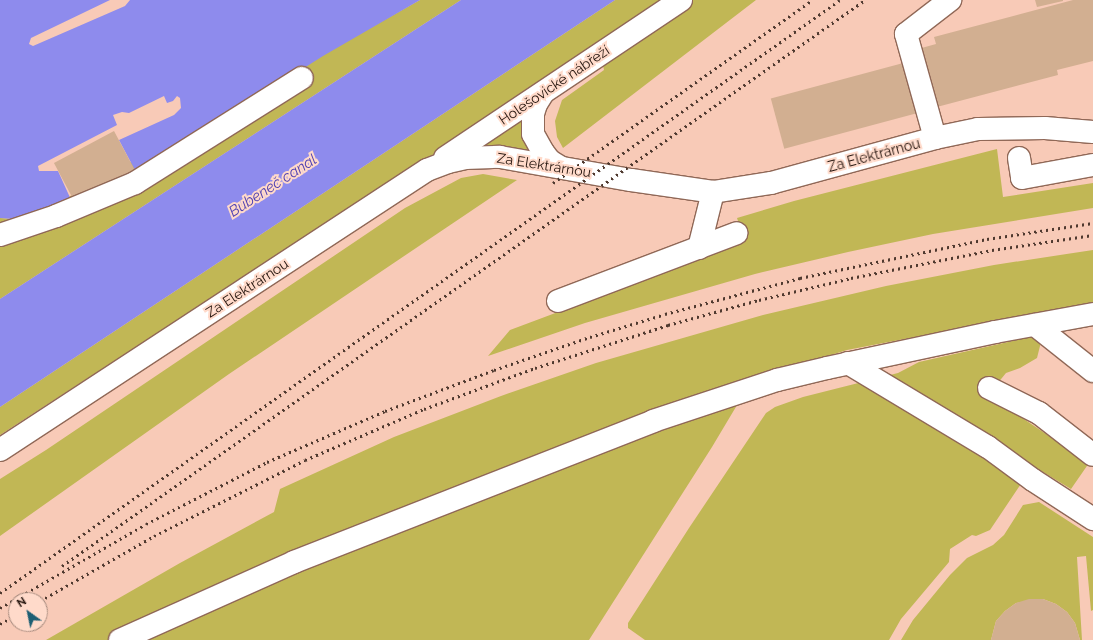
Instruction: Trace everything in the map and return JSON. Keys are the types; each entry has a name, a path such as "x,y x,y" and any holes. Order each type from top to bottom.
{"street":[{"name":"Holešovické nábřeží","path":"427,170 681,0"},
{"path":"936,138 906,34 950,0"},
{"path":"0,235 56,216 135,183 302,78"},
{"path":"543,93 536,104 533,114 533,134 550,161 560,167"},
{"name":"Za Elektrárnou","path":"0,450 427,170 459,159 500,157 713,192 771,183 936,138 978,129 1046,128 1093,132"},
{"path":"1019,158 1022,178 1093,165"},
{"path":"699,248 713,192"},
{"path":"558,301 737,233"},
{"path":"120,640 294,562 653,421 777,380 848,363 1035,325 1090,318"},
{"path":"1035,325 1093,371"},
{"path":"848,363 988,447 1033,480 1090,511"},
{"path":"989,388 1039,414 1093,455"}],"shaded area":[{"path":"420,0 461,0 0,299 0,218 13,219 40,213"},
{"path":"615,0 756,0 563,148 557,137 555,121 562,100 604,70 599,47 0,435 0,407"},
{"path":"523,117 524,136 529,151 482,145"},
{"path":"997,149 1003,197 1093,183 1093,208 933,234 755,274 585,323 488,356 510,330 745,242 737,218 794,201"},
{"path":"483,174 517,180 229,374 0,536 0,479 46,450 405,208 461,178"},
{"path":"1093,250 1093,303 847,350 752,380 712,447 589,640 46,640 180,563 274,512 280,489 394,437 501,396 596,363 763,315 886,286 994,265"},
{"path":"1043,334 1037,358 1020,368 1006,373 988,395 1089,463 1071,489 1033,466 990,530 976,536 972,535 950,549 949,562 901,619 889,640 645,640 628,628 628,623 766,413 775,407 803,397 898,373 919,362"},
{"path":"1039,502 1093,537 1093,610 1091,611 1086,556 1077,557 1082,640 1080,640 1075,623 1067,612 1056,604 1043,599 1016,603 1005,611 996,621 991,640 901,640 913,620 950,575 967,558 993,545 1004,535 1023,505"}],"water":[{"path":"0,0 110,0 31,38 29,44 33,46 125,6 130,0 420,0 323,56 137,174 119,140 174,115 181,108 180,98 177,96 173,101 167,103 164,96 129,113 122,112 113,115 117,125 38,166 39,171 58,171 72,202 13,219 0,218"},
{"name":"Bubeneč canal","path":"461,0 615,0 0,407 0,299"}],"building":[{"path":"1035,0 1063,0 1063,1 1037,7"},
{"path":"1073,0 1093,0 1093,61 1057,70 1058,75 933,108 918,49 936,44 934,37"},
{"path":"907,62 920,112 784,149 771,98"},
{"path":"114,131 137,174 77,206 54,163"},
{"path":"1029,599 1043,599 1056,604 1067,612 1075,623 1080,640 991,640 996,621 1005,611 1016,603"}],"railway":[{"path":"553,183 812,0"},
{"path":"0,593 840,0"},
{"path":"62,566 865,0"},
{"path":"0,608 146,524 267,462 385,411 494,370 590,337 665,314 800,278 987,239 1093,223"},
{"path":"48,596 154,536 305,460 424,409 535,368 668,325 759,300 851,278 992,250 1093,235"},
{"path":"0,624 8,620"}]}
